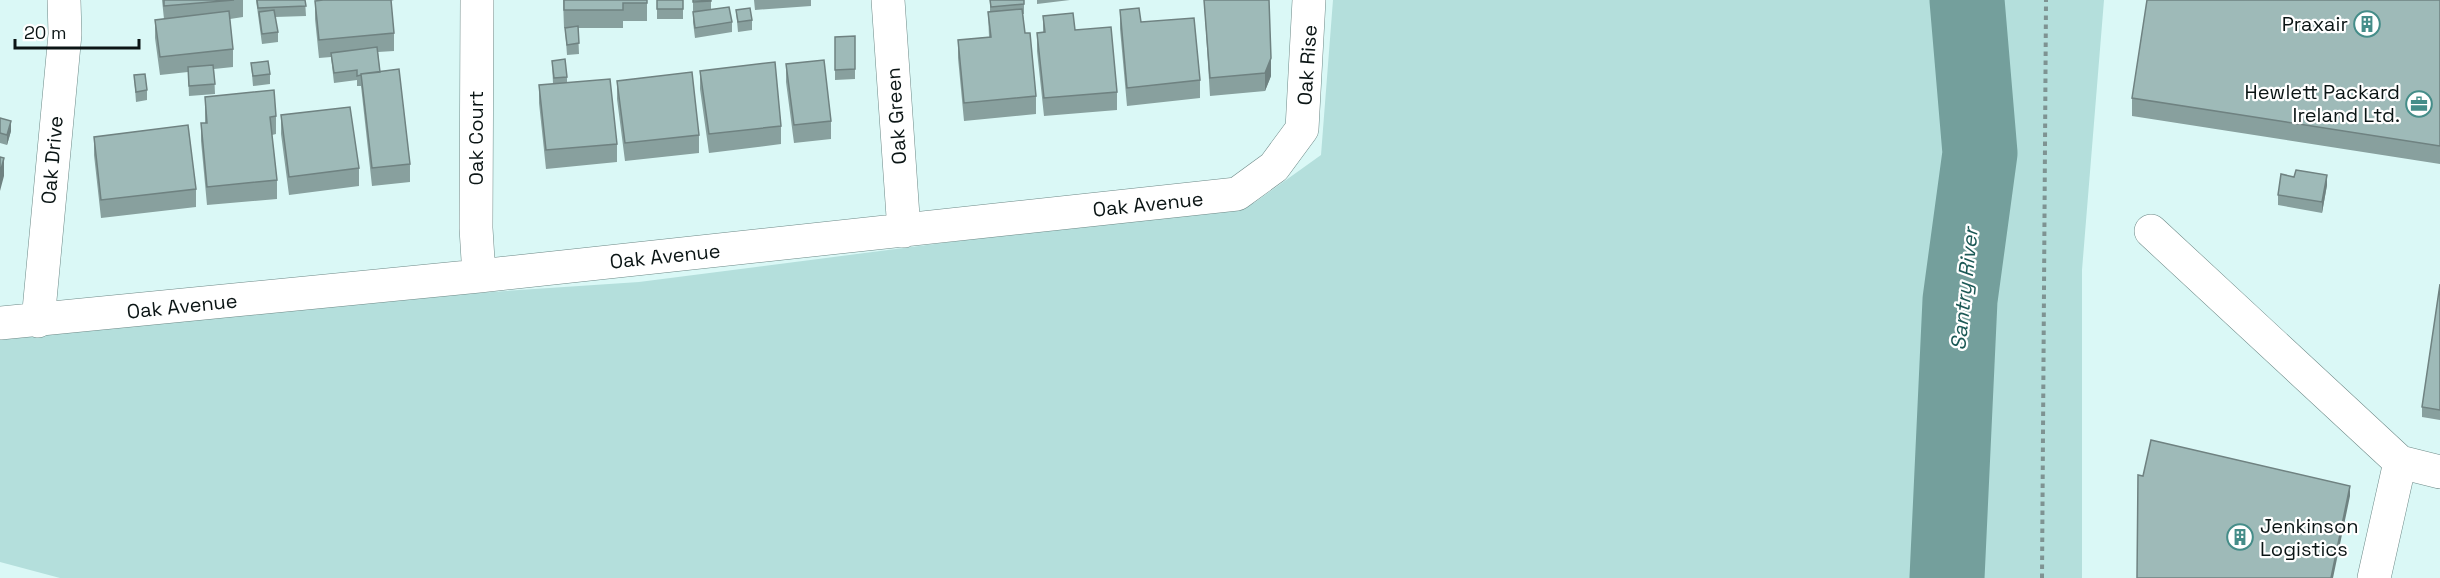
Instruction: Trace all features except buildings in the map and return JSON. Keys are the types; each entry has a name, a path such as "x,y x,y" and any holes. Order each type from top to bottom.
{"street":[{"name":"Oak Drive","path":"38,321 64,34 64,0"},
{"name":"Oak Court","path":"477,0 476,228 479,276"},
{"name":"Oak Green","path":"888,0 904,231"},
{"name":"Oak Rise","path":"1302,129 1309,0"},
{"name":"Oak Avenue","path":"0,323 479,276 1236,195 1274,166 1302,129"},
{"path":"2151,231 2400,462 2440,472"},
{"path":"2374,578 2400,462"}],"path":[{"path":"2042,578 2046,0"}],"shaded area":[{"path":"1333,0 2104,0 2082,270 2082,578 60,578 0,562 0,335 461,294 639,282 1254,203 1321,155"}],"waterway":[{"name":"Santry River","path":"1947,578 1960,300 1980,153 1967,0"}],"place":[{"name":"Praxair","path":"2367,24"},
{"name":"Hewlett Packard Ireland Ltd.","path":"2419,104"},
{"name":"Jenkinson Logistics","path":"2240,537"}]}
